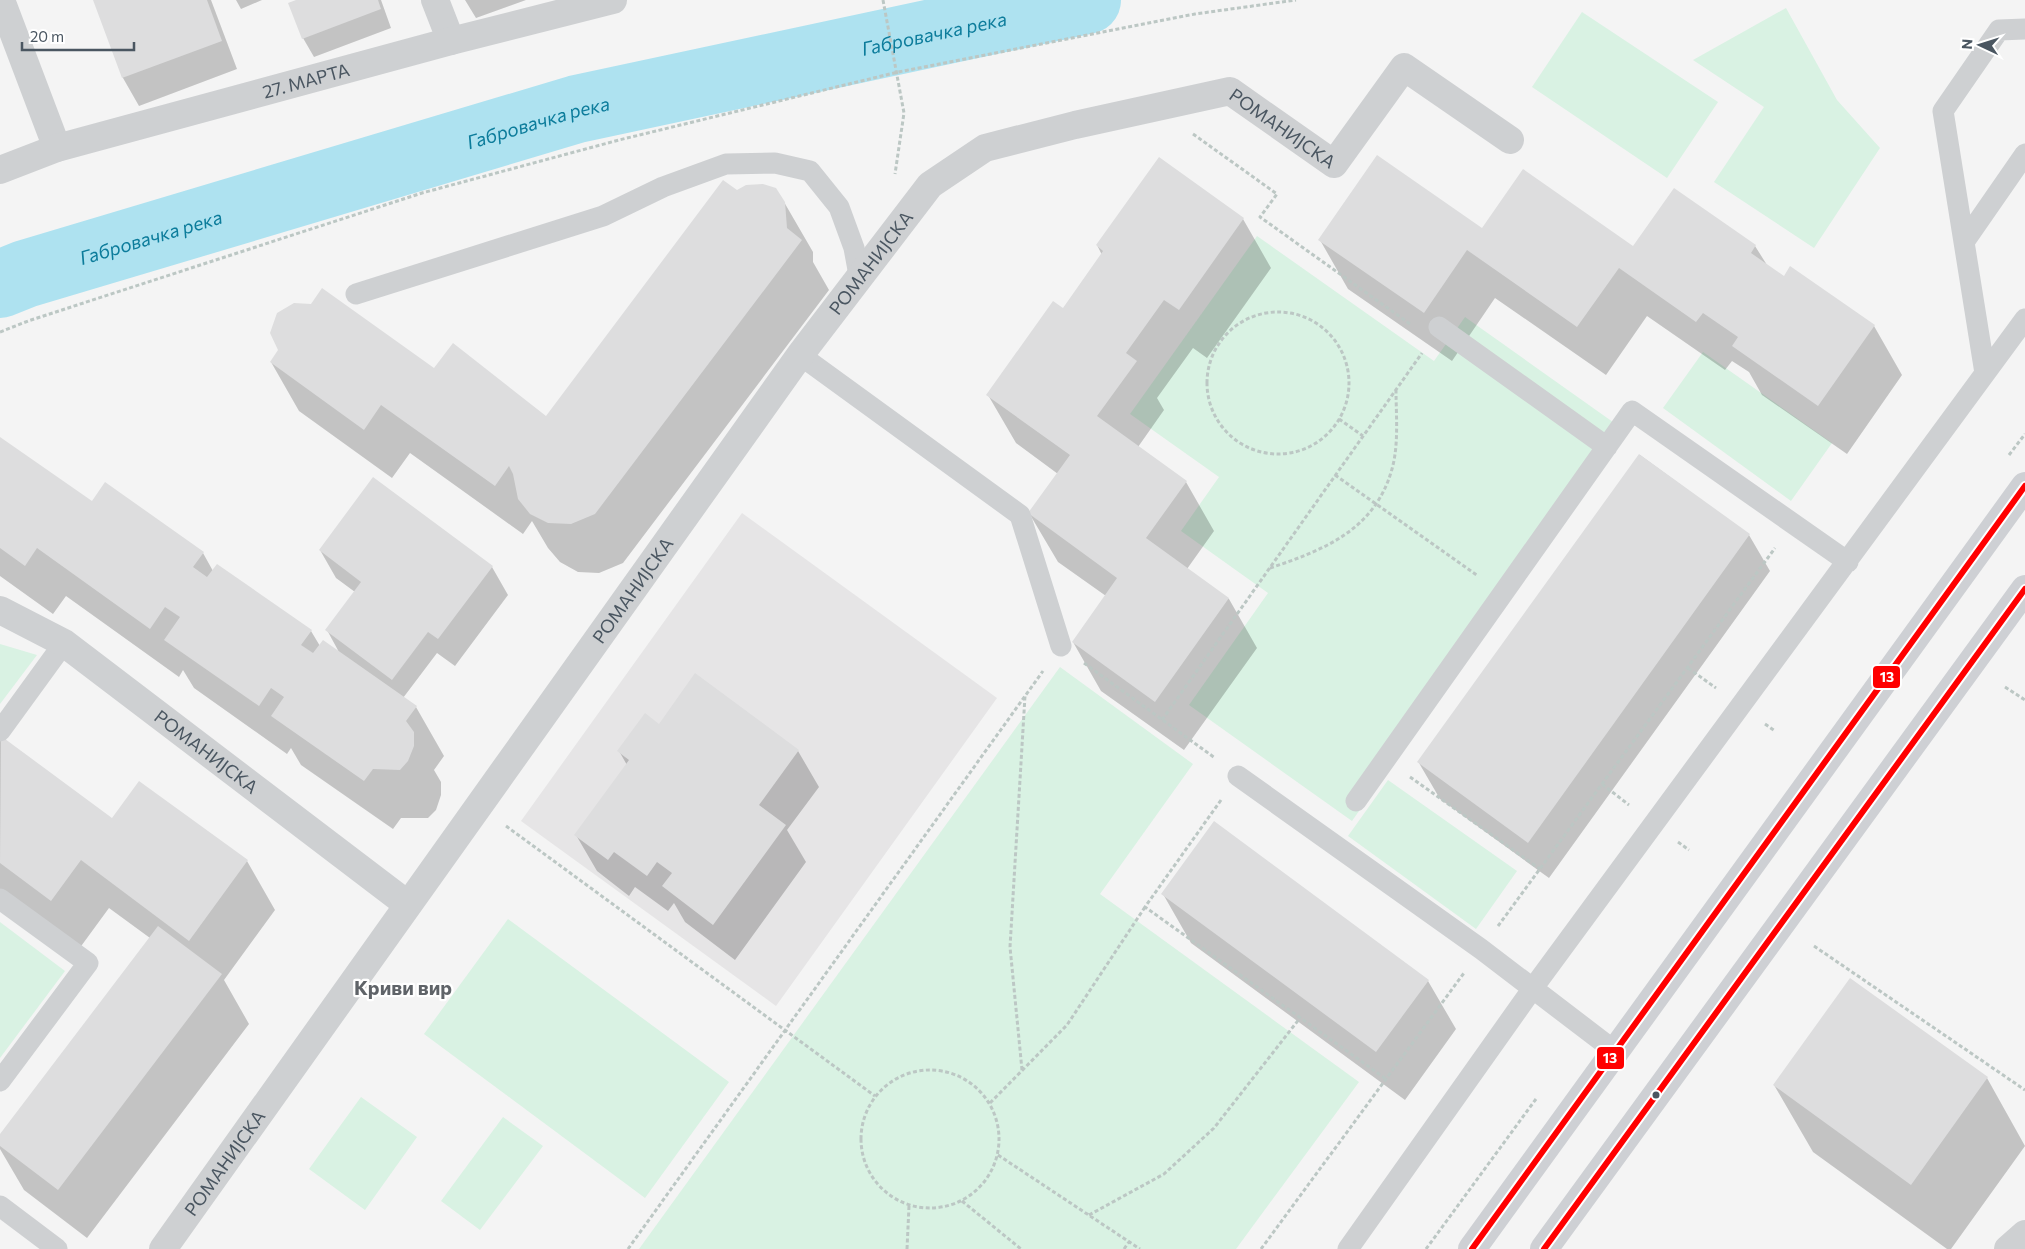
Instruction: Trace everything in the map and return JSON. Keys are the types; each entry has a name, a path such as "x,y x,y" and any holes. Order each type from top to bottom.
{"street":[{"path":"0,0 57,148"},
{"path":"435,0 451,41"},
{"name":"27. МАРТА","path":"0,170 57,148 451,41 613,0"},
{"name":"РОМАНИЈСКА","path":"163,1249 476,806 800,355 930,185 984,148 1230,91 1334,164 1404,67 1510,140"},
{"path":"1472,1249 2025,486"},
{"path":"1544,1249 2025,589"},
{"name":"РОМАНИЈСКА","path":"0,610 64,643 407,904"},
{"path":"2008,1249 2025,1234"}],"lane":[{"path":"1985,373 1943,111 1999,30 2025,29"},
{"path":"1964,242 2025,154"},
{"path":"356,294 603,216 663,187 726,164 775,164 810,171 839,207 854,248 859,276"},
{"path":"1348,1249 1533,988 2025,319"},
{"path":"1435,333 1607,447"},
{"path":"800,355 1020,515 1061,646"},
{"path":"1356,801 1632,411 1848,562"},
{"path":"0,731 64,643"},
{"path":"1238,776 1481,950 1616,1052"},
{"path":"0,899 88,963 0,1081"},
{"path":"0,1206 57,1249"}],"path":[{"path":"883,0 904,112 894,183"},
{"path":"0,332 28,321 422,193 619,140 898,72 1195,14 1296,0"},
{"path":"1155,108 1276,194 1260,217 1435,333 1162,720"},
{"path":"1266,312 1280,312 1309,319 1328,332 1341,350 1348,371 1348,396 1339,419 1323,438 1301,450 1277,454 1253,450 1232,437 1216,418 1207,396 1207,373 1214,352 1226,333 1244,319 1266,312"},
{"path":"1269,568 1313,553 1350,533 1376,504 1392,469 1396,431 1396,389"},
{"path":"1339,419 1363,436"},
{"path":"1335,475 1503,593"},
{"path":"1261,1249 1793,524"},
{"path":"628,1249 784,1029 1061,646 1238,776 1145,907 1067,1025 990,1103"},
{"path":"2005,687 2025,700"},
{"path":"1022,1070 1010,947 1025,696"},
{"path":"1402,771 1540,869"},
{"path":"476,806 875,1096"},
{"path":"1145,907 1386,1079"},
{"path":"1814,946 2025,1090"},
{"path":"1089,1215 1164,1174 1214,1128 1300,1018"},
{"path":"921,1070 948,1071 972,1083 990,1103 999,1128 998,1155 986,1182 962,1202 936,1209 909,1206 886,1193 868,1172 861,1147 863,1120 875,1096 895,1078 921,1070"},
{"path":"998,1155 1140,1249"},
{"path":"962,1202 1020,1249"},
{"path":"906,1249 909,1206"},
{"path":"1124,1249 1129,1242"}],"shaded area":[{"path":"742,513 997,698 776,1006 521,821"}],"green space":[{"path":"1786,8 1837,100 1880,148 1814,248 1714,182 1764,107 1693,60"},
{"path":"1582,12 1718,102 1667,178 1532,87"},
{"path":"1257,236 1434,361 1465,317 1627,432 1352,821 1189,705 1268,593 1181,531 1219,477 1130,414"},
{"path":"1703,352 1832,443 1791,501 1663,408"},
{"path":"0,644 37,655 0,704"},
{"path":"1060,667 1193,764 1100,894 1359,1082 1236,1249 639,1249"},
{"path":"1388,780 1517,871 1476,929 1348,836"},
{"path":"508,919 729,1082 645,1198 424,1034"},
{"path":"0,922 65,971 0,1058"},
{"path":"361,1097 417,1137 365,1210 309,1169"},
{"path":"503,1117 543,1146 480,1230 441,1201"}],"building":[{"path":"93,0 207,0 222,41 122,78"},
{"path":"296,0 378,0 381,9 302,39 288,3"},
{"path":"1377,155 1482,228 1523,169 1633,246 1674,188 1756,245 1751,253 1784,276 1790,266 1875,325 1818,406 1732,346 1738,337 1703,313 1696,322 1619,268 1577,327 1467,250 1424,313 1318,240"},
{"path":"1159,157 1244,218 1179,310 1164,300 1126,353 1137,361 1097,416 1187,481 1146,538 1229,598 1155,702 1072,642 1117,578 1028,513 1070,455 986,395 1053,301 1063,308 1103,251 1096,245"},
{"path":"723,180 737,190 746,185 763,184 776,188 785,202 787,228 802,240 595,514 571,524 548,523 530,514 518,499 513,474 509,466 495,486 381,405 364,430 270,362 278,350 270,333 277,313 294,303 311,304 322,288 434,368 453,343 546,416"},
{"path":"0,437 92,501 105,482 204,552 193,567 207,577 217,564 312,630 301,645 313,653 323,640 417,706 406,721 414,732 414,746 408,761 400,770 373,769 364,781 271,716 284,697 271,688 259,706 164,640 180,617 165,607 150,629 37,548 25,566 0,548"},
{"path":"1639,454 1750,534 1528,843 1417,762"},
{"path":"373,477 493,566 438,639 428,632 392,680 325,630 361,582 319,550"},
{"path":"695,673 799,750 759,805 786,825 713,925 662,886 672,873 657,862 647,876 614,852 608,860 574,835 629,760 617,751 645,713 659,724"},
{"path":"1,736 112,818 139,781 248,860 189,941 81,860 51,901 0,863"},
{"path":"1214,821 1429,980 1376,1052 1161,894"},
{"path":"158,926 222,974 58,1190 0,1146 0,1134"},
{"path":"1850,978 1988,1077 1911,1185 1773,1085"}],"waterway":[{"name":"Габровачка река","path":"0,284 25,274 577,109 1087,0"}],"transit line":[{"name":"13","path":"1472,1249 2025,486"},
{"name":"13","path":"1544,1249 2025,589"}],"district":[{"name":"Криви вир","path":"403,987"}]}
